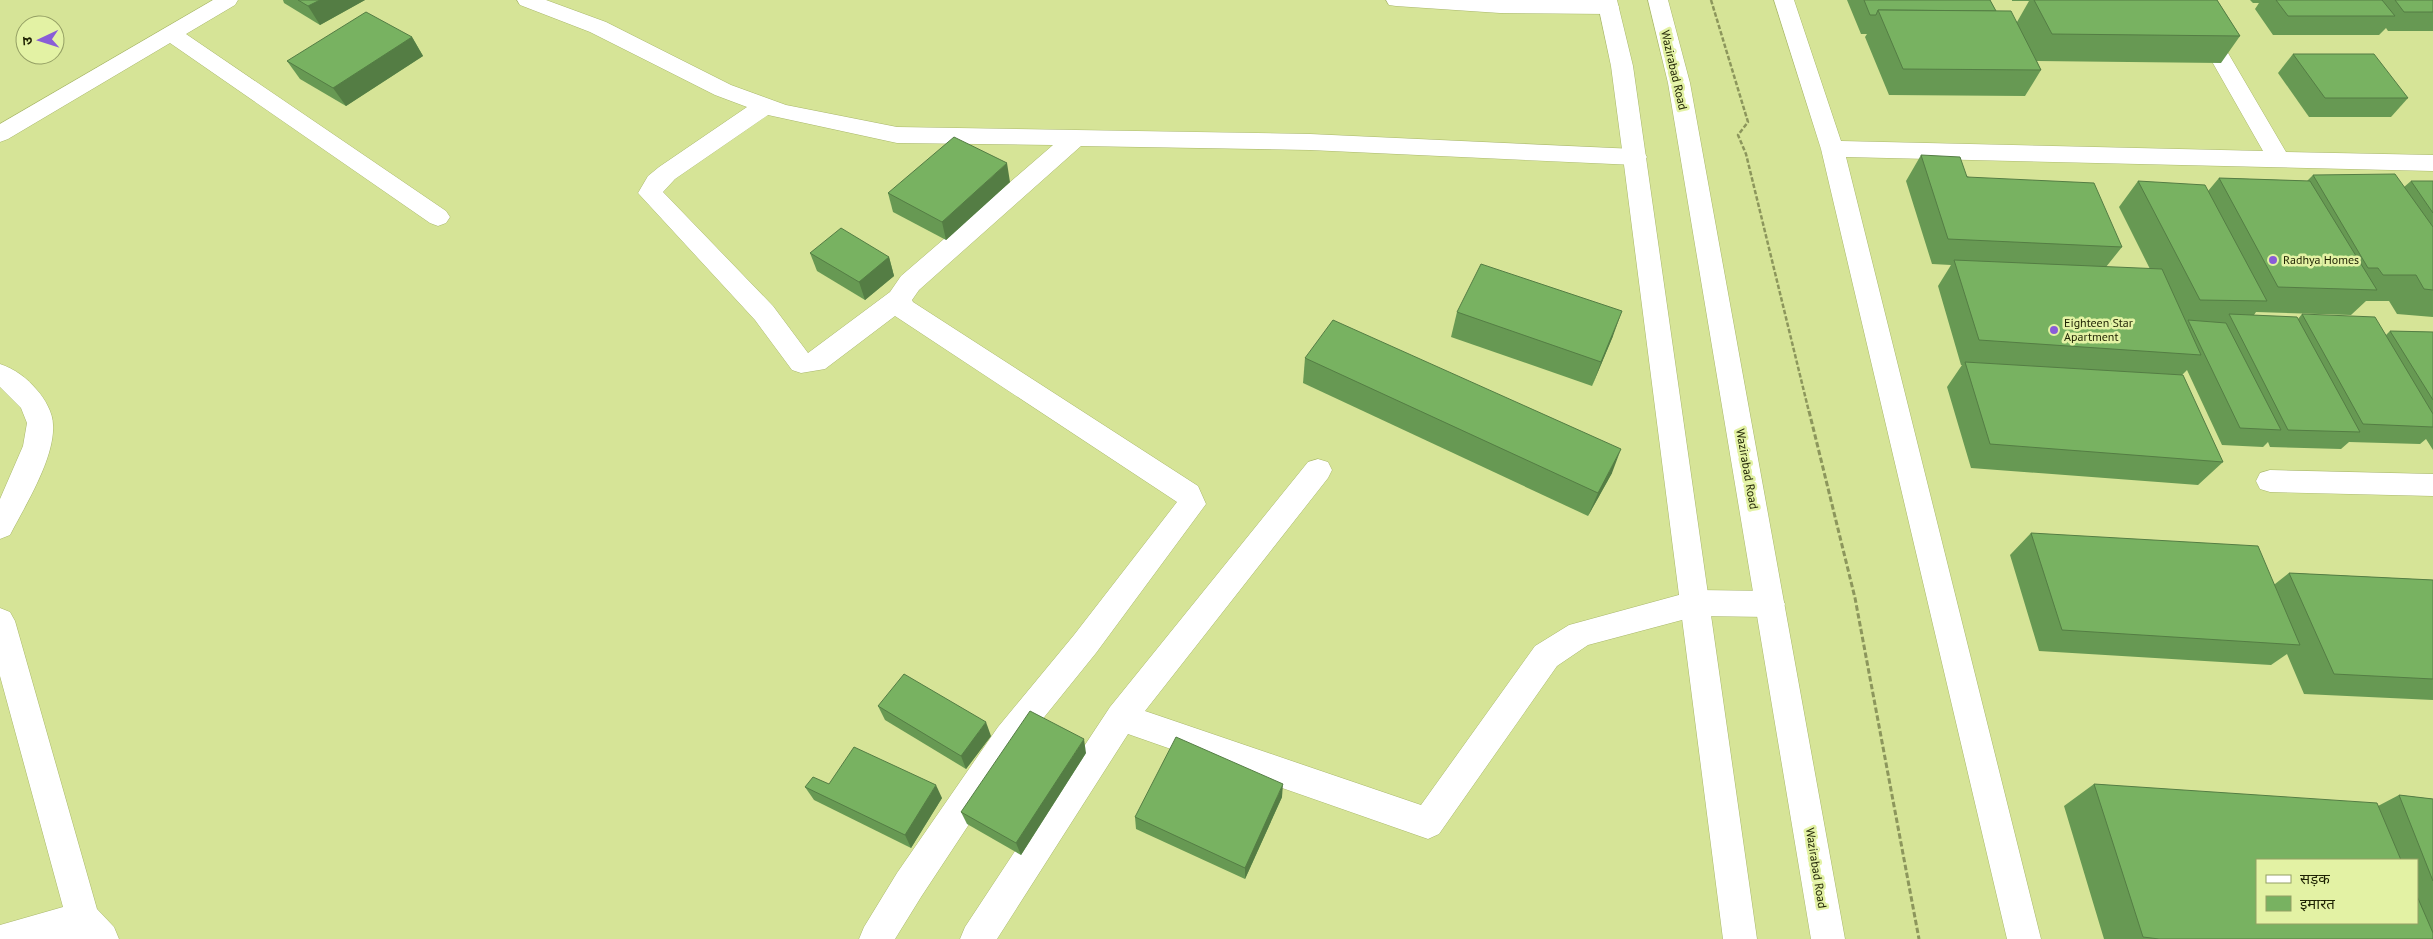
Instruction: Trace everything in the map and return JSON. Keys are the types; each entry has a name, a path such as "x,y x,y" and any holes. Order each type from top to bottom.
{"main road":[{"path":"0,134 228,0"},
{"path":"527,0 598,26 723,90 765,106 782,112 898,134 1075,139 1310,142 1635,157"},
{"path":"1396,0 1500,6 1608,4 1622,66 1635,157 1740,939"},
{"name":"Wazirabad Road","path":"1658,0 1679,83 1828,939"},
{"path":"1784,0 1832,149 2024,939"},
{"path":"2187,0 2280,161"},
{"path":"171,34 438,216"},
{"path":"765,106 667,173 656,182 650,193 764,313 802,363 816,362 899,299 910,283 1075,139"},
{"path":"1832,149 2280,161 2433,163"},
{"path":"876,939 909,885 1010,737 1085,644 1192,504 1188,494 902,308 899,299"},
{"path":"0,374 16,383 31,402 40,424 38,446 0,527"},
{"path":"978,939 1121,717 1318,470"},
{"path":"2270,481 2433,485"},
{"path":"1121,717 1428,823 1546,656 1580,634 1696,603 1770,604"},
{"path":"0,621 92,929 8,939"}],"path":[{"path":"1711,0 1748,122 1738,135 1746,154 1855,598 1919,939"}],"building":[{"path":"298,0 320,0 308,6"},
{"path":"1864,0 1990,0 1996,11 1878,10 1876,15 1870,15"},
{"path":"2034,0 2217,0 2240,36 2052,34"},
{"path":"2276,0 2382,0 2395,16 2288,16"},
{"path":"2395,0 2433,0 2433,12 2404,12"},
{"path":"1878,10 2011,11 2041,70 1903,69"},
{"path":"366,12 412,37 333,88 287,61"},
{"path":"2293,54 2374,54 2408,98 2325,98"},
{"path":"954,137 1007,163 942,222 888,193"},
{"path":"1921,155 1960,157 1967,177 2094,183 2122,247 1948,239"},
{"path":"2395,174 2433,227 2433,290 2424,289 2416,275 2383,275 2378,268 2368,268 2313,175"},
{"path":"2219,178 2310,181 2377,290 2278,287"},
{"path":"2138,181 2205,185 2267,301 2200,300"},
{"path":"2411,181 2433,181 2433,213"},
{"path":"841,228 889,257 859,282 810,253"},
{"path":"1954,260 2162,269 2201,355 1979,340"},
{"path":"1481,264 1622,311 1601,362 1457,312"},
{"path":"2229,314 2297,317 2360,432 2288,430"},
{"path":"2302,314 2375,317 2433,414 2433,427 2363,424"},
{"path":"1333,320 1621,449 1598,493 1305,358"},
{"path":"2188,320 2226,323 2281,430 2240,428"},
{"path":"2390,331 2433,332 2433,400"},
{"path":"1965,362 2183,375 2223,462 1990,444"},
{"path":"2031,533 2258,546 2300,645 2062,630"},
{"path":"2289,573 2433,580 2433,679 2334,674"},
{"path":"904,674 986,722 961,756 878,706"},
{"path":"1030,711 1084,739 1016,843 961,812"},
{"path":"1176,737 1283,784 1245,868 1135,817"},
{"path":"854,747 936,785 905,835 805,787 813,777 829,784"},
{"path":"2094,784 2377,803 2401,859 2256,859 2256,924 2418,924 2418,898 2433,933 2433,939 2159,939 2143,937"},
{"path":"2399,795 2433,799 2433,881"}],"place":[{"name":"Radhya Homes","path":"2273,260"},
{"name":"Eighteen Star Apartment","path":"2054,330"}]}
